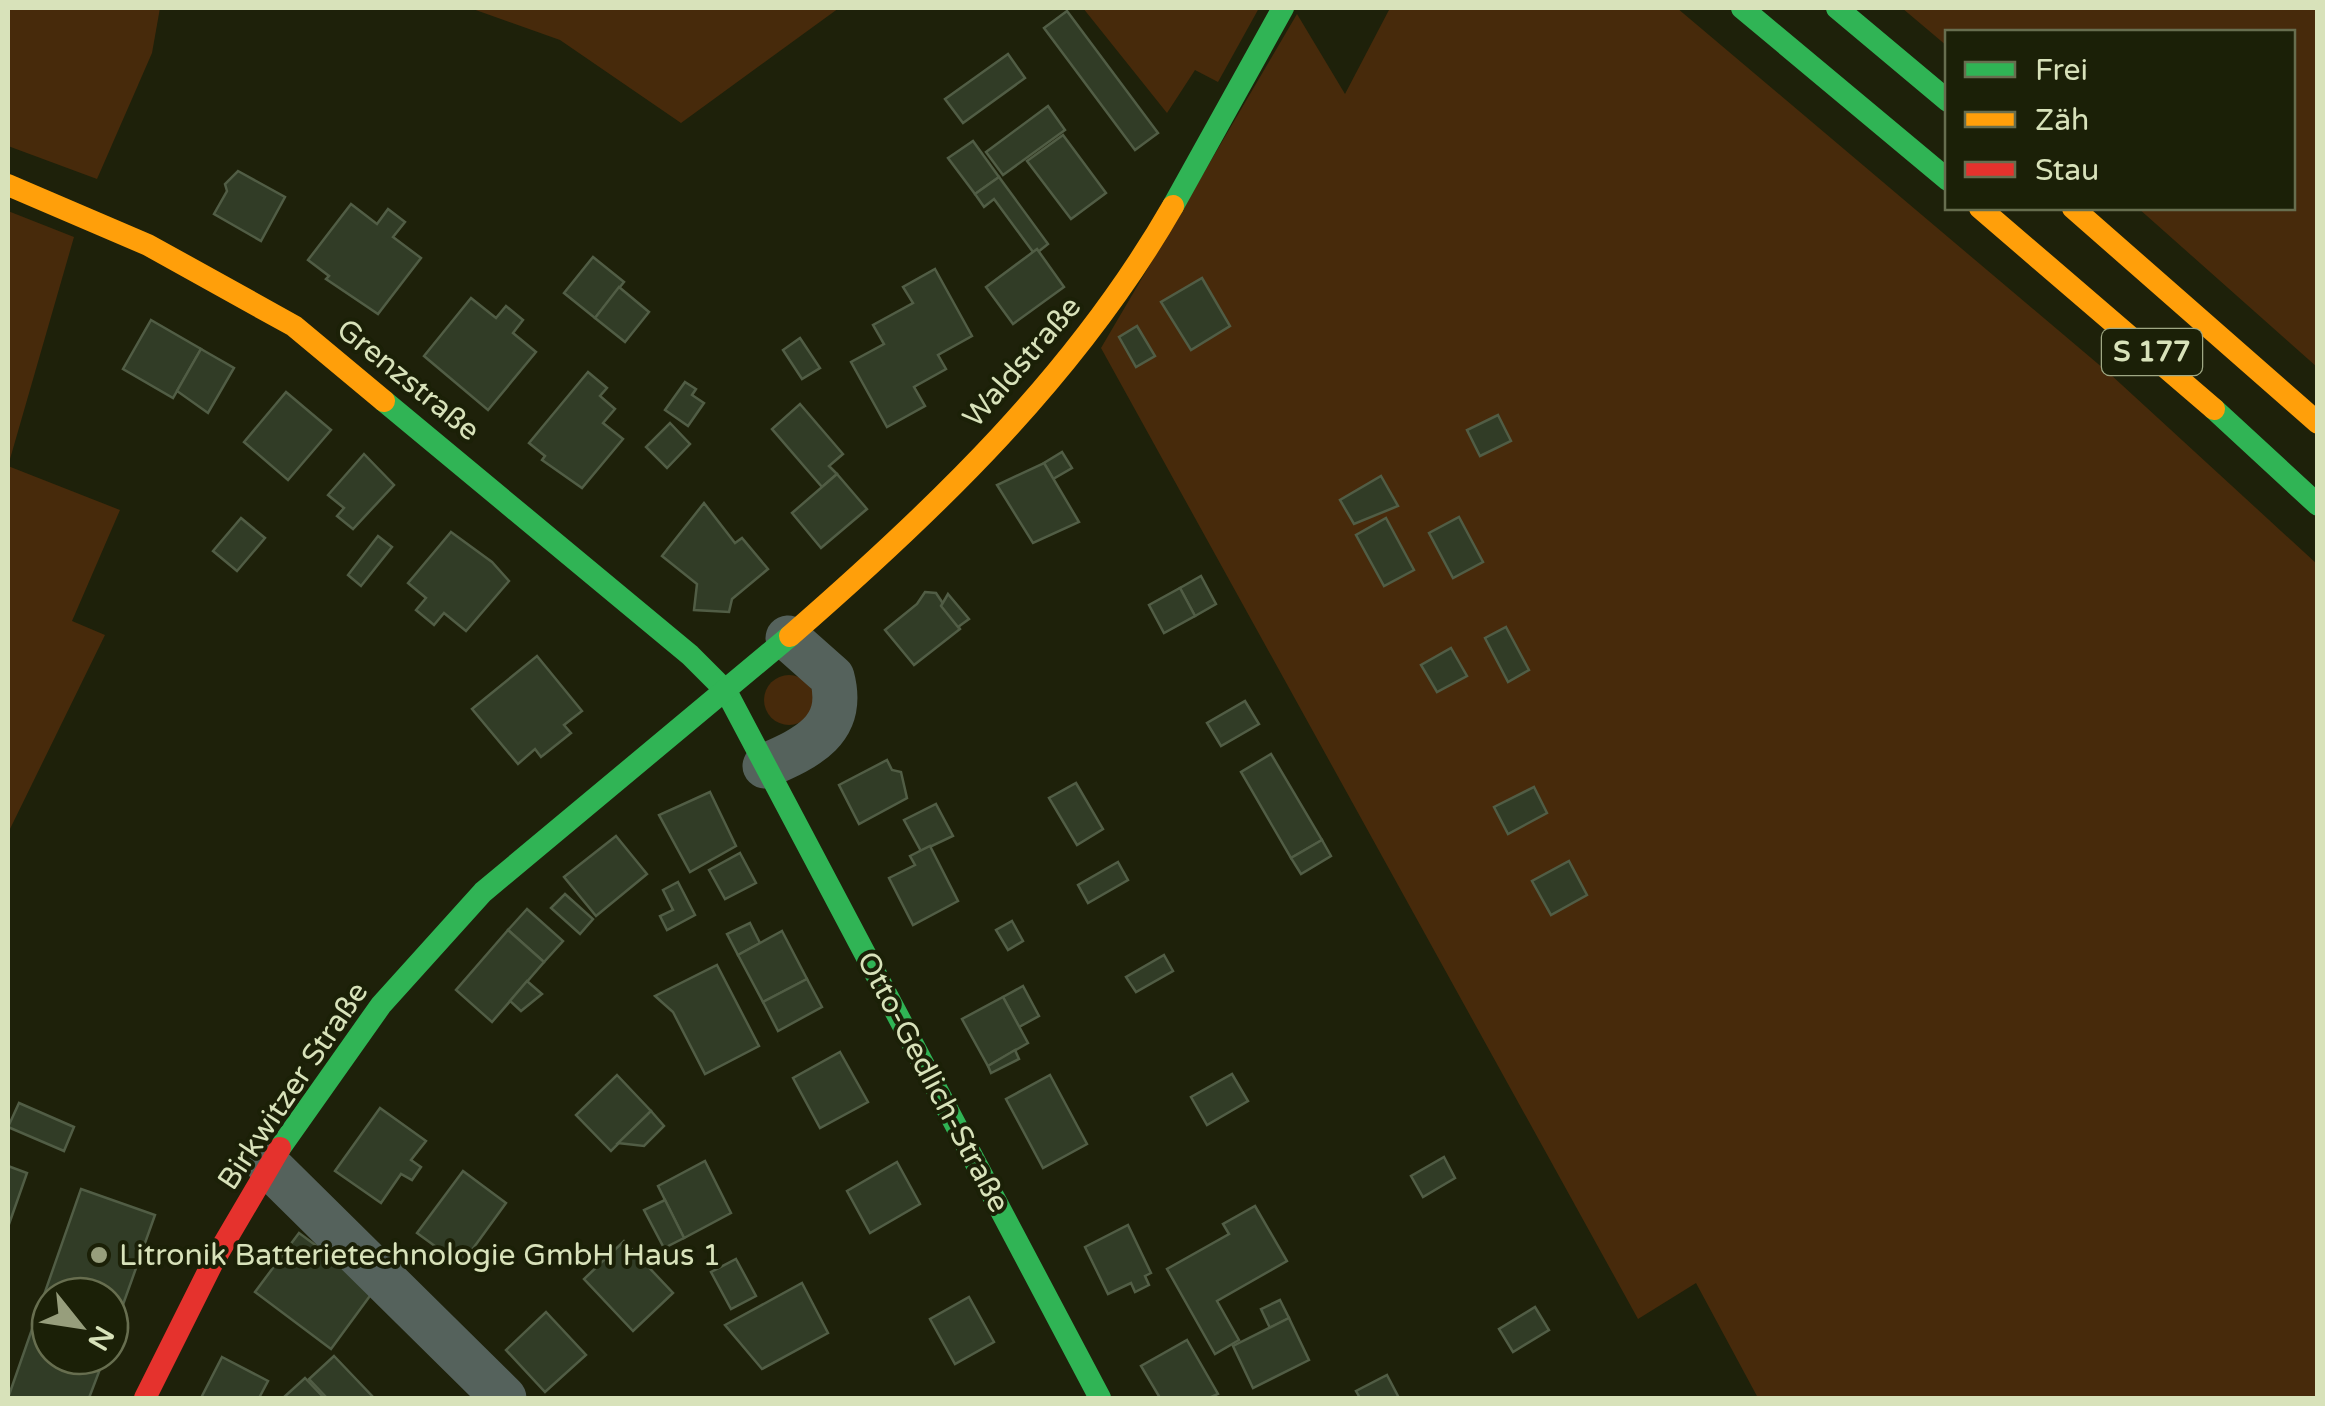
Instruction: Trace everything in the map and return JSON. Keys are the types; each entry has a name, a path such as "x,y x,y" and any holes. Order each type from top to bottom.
{"main road":[{"name":"Waldstraße","path":"726,691 910,526 1035,400 1087,339 1131,276 1282,8"},
{"path":"1742,8 1945,177"},
{"path":"1837,8 1945,98"},
{"name":"Grenzstraße","path":"8,185 148,245 294,326 660,630 726,691"},
{"name":"S 177","path":"1982,210 2157,357 2318,505"},
{"name":"S 177","path":"2075,210 2318,423"},
{"name":"Otto-Gedlich-Straße","path":"726,691 1100,1398"},
{"name":"Birkwitzer Straße","path":"145,1398 180,1324 270,1167 340,1058 395,988 472,903 616,777 726,691"}],"street":[{"path":"765,766 809,748 831,723 834,712 832,677 788,638"},
{"path":"270,1167 504,1398"}],"shaded area":[{"path":"8,8 160,8 152,53 97,179 8,146"},
{"path":"470,8 839,8 681,123 560,40"},
{"path":"1083,8 1259,8 1218,82 1195,70 1167,113"},
{"path":"1390,8 1677,8 2110,374 2317,564 2317,1398 1758,1398 1696,1283 1638,1319 1101,348 1297,14 1345,94"},
{"path":"1902,8 2317,8 2317,367 2140,210 2295,210 2295,30 1945,30 1945,44"},
{"path":"8,211 74,237 8,466"},
{"path":"8,466 120,510 72,621 105,635 8,833"},
{"path":"789,675 807,682 814,700 807,718 789,725 771,718 764,700 771,682"}],"building":[{"path":"1067,11 1158,133 1135,150 1044,28"},
{"path":"1008,54 1025,78 963,123 945,99"},
{"path":"1048,106 1065,130 1003,175 986,152"},
{"path":"1063,135 1106,193 1071,219 1027,161"},
{"path":"973,141 999,177 975,194 948,158"},
{"path":"238,171 285,197 261,241 214,214 227,191 225,184"},
{"path":"999,177 1048,244 1038,252 1033,252 994,199 984,207 975,194"},
{"path":"351,204 377,224 388,209 405,222 393,237 421,258 378,314 326,279 329,276 308,260"},
{"path":"1037,249 1064,287 1013,324 986,287"},
{"path":"593,257 624,282 595,318 564,293"},
{"path":"935,269 972,336 938,355 946,369 914,387 925,406 887,427 851,362 884,344 873,325 913,303 903,287"},
{"path":"1202,278 1230,326 1191,350 1161,302"},
{"path":"619,287 649,312 625,342 595,318"},
{"path":"471,298 496,318 506,306 523,320 513,333 536,352 488,410 424,356"},
{"path":"151,320 201,349 173,398 123,369"},
{"path":"1137,326 1155,356 1136,367 1119,337"},
{"path":"800,338 820,368 802,379 783,350"},
{"path":"201,349 234,368 208,413 177,391"},
{"path":"588,372 607,388 600,396 615,409 603,423 623,439 582,488 542,460 545,456 529,443"},
{"path":"685,382 696,389 692,395 704,403 688,426 665,410"},
{"path":"286,392 331,430 288,480 244,442"},
{"path":"800,404 843,454 829,466 837,474 822,487 772,429"},
{"path":"1498,415 1511,441 1480,456 1467,430"},
{"path":"670,423 690,444 667,468 646,447"},
{"path":"1062,452 1072,468 1053,479 1044,463"},
{"path":"364,454 394,485 353,529 337,516 344,508 328,495"},
{"path":"1044,463 1079,522 1033,543 997,485"},
{"path":"837,474 867,509 821,548 792,513"},
{"path":"1381,476 1398,506 1354,524 1340,500"},
{"path":"704,503 735,543 742,538 768,569 732,599 729,612 694,610 697,584 662,556"},
{"path":"1459,517 1483,562 1453,578 1429,533"},
{"path":"241,518 265,538 237,571 213,551"},
{"path":"1386,518 1414,570 1384,586 1356,535"},
{"path":"451,532 492,562 509,581 466,631 444,613 434,625 416,610 426,598 408,583"},
{"path":"378,536 392,547 361,586 348,575"},
{"path":"1201,576 1216,604 1195,616 1180,588"},
{"path":"1180,588 1195,616 1164,633 1149,605"},
{"path":"925,592 936,593 960,629 914,665 885,630 917,604"},
{"path":"948,594 969,619 958,627 941,606"},
{"path":"1506,627 1529,670 1508,682 1485,638"},
{"path":"1451,648 1467,676 1437,692 1421,665"},
{"path":"537,656 582,711 564,725 571,733 541,757 535,749 518,764 472,709"},
{"path":"1245,701 1259,724 1221,746 1207,723"},
{"path":"1271,754 1322,840 1291,858 1241,772"},
{"path":"887,760 892,770 901,772 907,798 859,824 839,785"},
{"path":"1076,783 1103,829 1077,845 1049,798"},
{"path":"1534,787 1547,813 1508,834 1494,807"},
{"path":"710,792 736,846 690,872 659,815"},
{"path":"936,804 953,836 921,851 904,820"},
{"path":"616,836 647,874 596,916 564,877"},
{"path":"1322,840 1331,856 1301,874 1291,858"},
{"path":"930,846 958,901 913,925 889,878 915,865 910,856"},
{"path":"740,853 756,883 725,899 709,870"},
{"path":"1569,861 1587,895 1551,915 1532,881"},
{"path":"1118,862 1128,880 1088,903 1078,885"},
{"path":"678,882 695,915 667,930 660,916 673,910 663,890"},
{"path":"565,894 593,919 580,934 551,908"},
{"path":"527,909 563,941 544,962 508,930"},
{"path":"1012,921 1023,941 1008,950 996,930"},
{"path":"750,923 760,943 738,955 727,934"},
{"path":"508,930 544,962 492,1022 456,990"},
{"path":"782,931 807,979 763,1002 738,955"},
{"path":"1164,955 1173,971 1136,992 1126,977"},
{"path":"717,965 759,1046 705,1074 673,1012 655,996"},
{"path":"807,979 822,1007 778,1031 763,1002"},
{"path":"527,981 542,994 521,1011 510,1001"},
{"path":"1023,986 1039,1016 1019,1027 1003,997"},
{"path":"1003,997 1028,1043 988,1066 962,1019"},
{"path":"1015,1050 1019,1059 991,1073 988,1066"},
{"path":"840,1052 868,1102 820,1128 793,1078"},
{"path":"1232,1074 1248,1101 1207,1125 1191,1097"},
{"path":"617,1075 651,1111 611,1151 576,1115"},
{"path":"1050,1075 1087,1144 1043,1168 1006,1099"},
{"path":"19,1103 74,1127 64,1151 8,1127"},
{"path":"380,1108 426,1141 411,1160 421,1167 412,1180 401,1174 381,1203 335,1171"},
{"path":"651,1111 664,1126 644,1146 618,1143"},
{"path":"1444,1157 1455,1178 1423,1197 1411,1176"},
{"path":"705,1161 731,1213 684,1238 658,1186"},
{"path":"897,1162 920,1204 870,1233 847,1191"},
{"path":"8,1166 27,1173 8,1227"},
{"path":"463,1171 506,1203 461,1265 417,1233"},
{"name":"Litronik Batterietechnologie GmbH Haus 1","path":"81,1189 155,1215 130,1285 130,1276 51,1276"},
{"path":"665,1200 684,1238 664,1248 644,1210"},
{"path":"1255,1206 1287,1261 1217,1301 1239,1340 1215,1354 1167,1269 1229,1234 1223,1224"},
{"path":"1128,1225 1151,1273 1145,1276 1149,1285 1135,1292 1131,1283 1108,1294 1085,1247"},
{"path":"299,1233 375,1289 331,1349 255,1292"},
{"path":"624,1241 673,1293 633,1331 584,1279"},
{"path":"736,1259 756,1296 731,1309 711,1272"},
{"path":"802,1283 828,1333 762,1369 725,1325"},
{"path":"969,1297 994,1342 955,1364 930,1319"},
{"path":"1280,1300 1289,1318 1270,1328 1261,1309"},
{"path":"1535,1307 1549,1330 1513,1352 1499,1329"},
{"path":"546,1312 586,1355 545,1392 506,1350"},
{"path":"1289,1318 1309,1360 1253,1388 1233,1346"},
{"name":"Litronik Batterietechnologie GmbH Haus 1","path":"30,1335 30,1376 97,1376 89,1398 8,1398"},
{"path":"1187,1340 1218,1394 1209,1398 1160,1398 1141,1366"},
{"path":"334,1356 374,1398 327,1398 309,1379"},
{"path":"222,1357 268,1381 259,1398 201,1398"},
{"path":"1387,1375 1399,1398 1360,1398 1356,1391"},
{"path":"305,1378 324,1398 283,1398"}],"traffic: fast":[{"path":"1173,206 1283,8"},
{"path":"1742,8 1945,177"},
{"path":"1837,8 1945,98"},
{"path":"384,401 690,655 726,691 1100,1398"},
{"path":"2214,409 2318,505"},
{"path":"280,1148 381,1005 483,892 790,636"}],"traffic: slow":[{"path":"8,185 148,245 294,326 384,401"},
{"path":"790,636 898,539 1000,437 1093,327 1173,206"},
{"path":"1982,210 2214,409"},
{"path":"2075,210 2318,423"}],"traffic: jam":[{"path":"145,1398 213,1262 280,1148"}],"place":[{"name":"Litronik Batterietechnologie GmbH Haus 1","path":"99,1255"}]}
